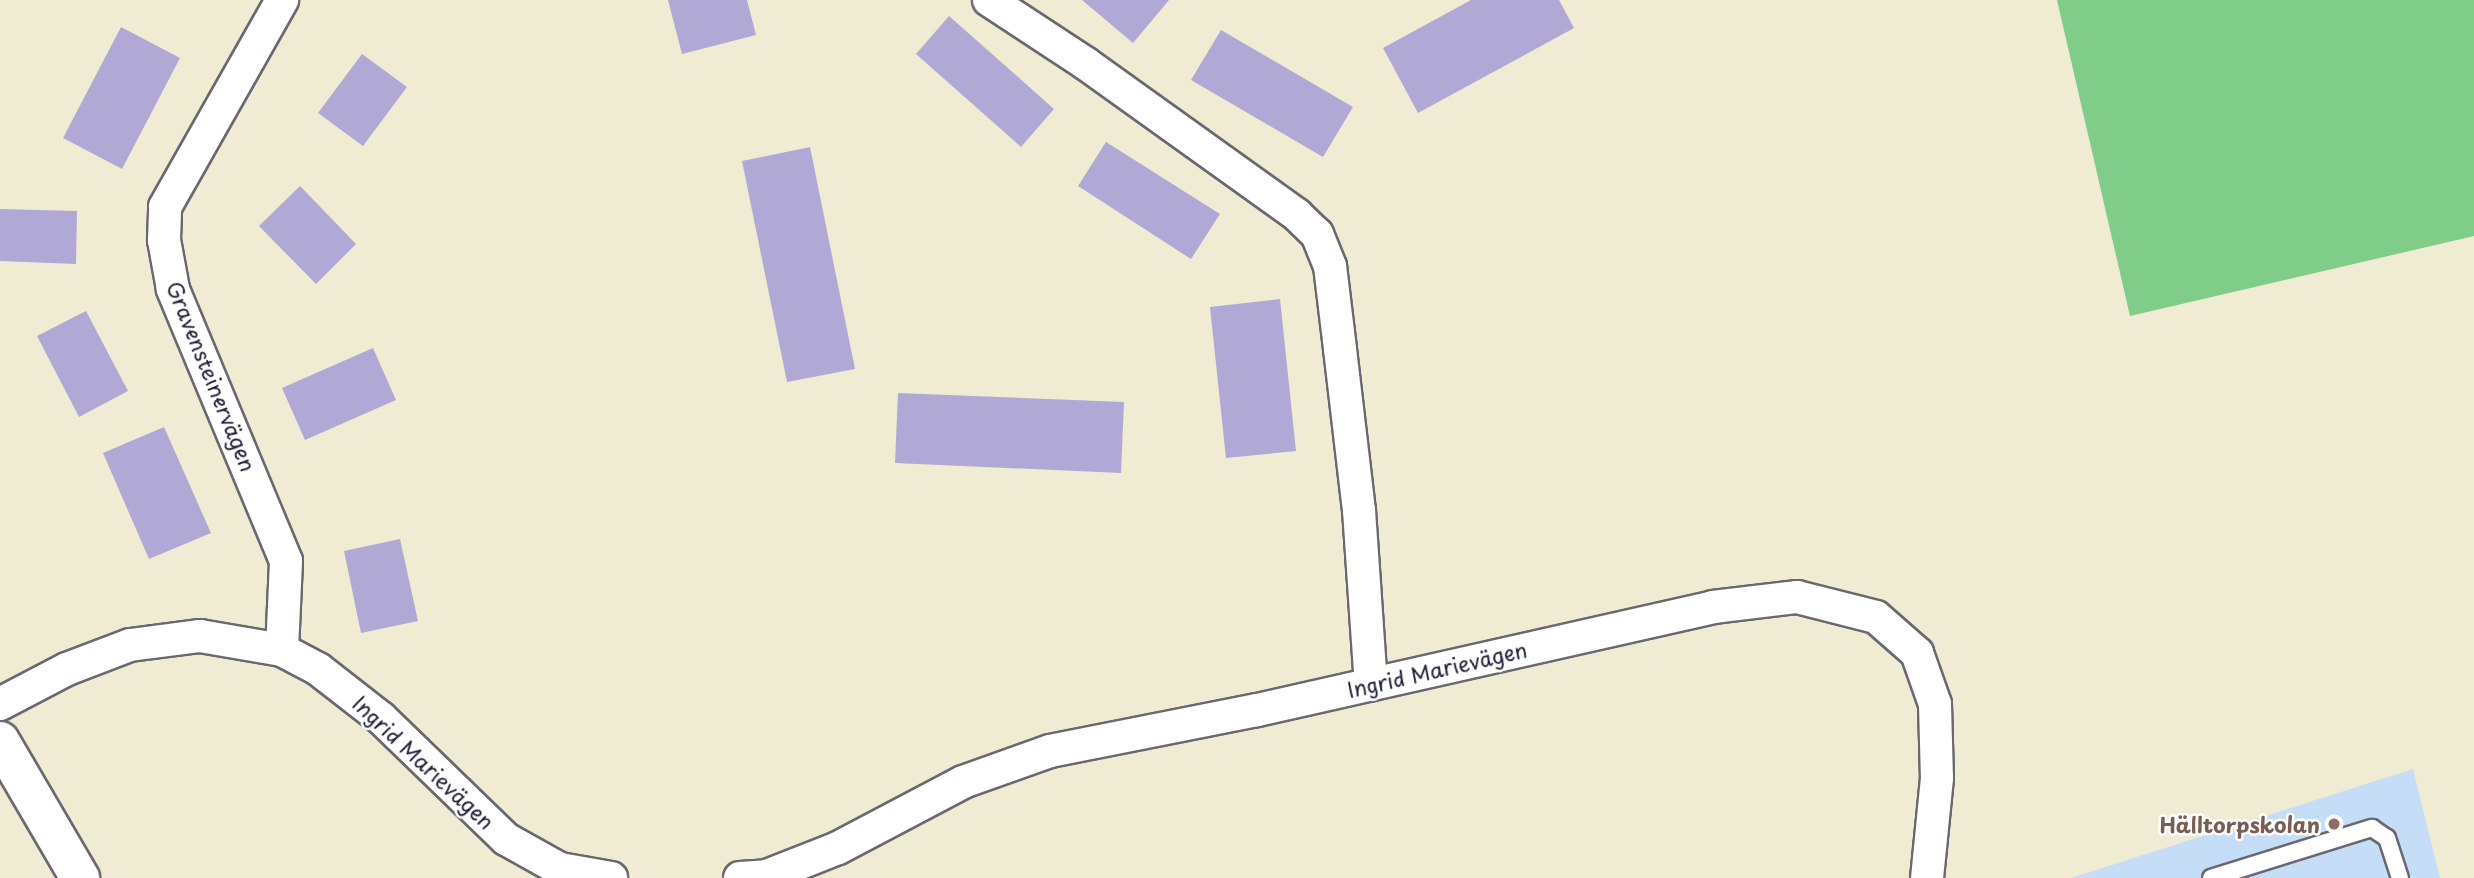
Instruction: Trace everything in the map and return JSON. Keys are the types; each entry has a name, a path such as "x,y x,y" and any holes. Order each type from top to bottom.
{"street":[{"name":"Gravensteinervägen","path":"282,0 166,207 163,240 173,289 286,561 282,650"},
{"path":"989,0 1163,119 1317,234 1330,266 1342,362 1359,510 1371,685"},
{"name":"Ingrid Marievägen","path":"740,878 767,876 838,848 963,782 1050,751 1371,685 1727,606 1797,597 1876,617 1917,653 1935,704 1937,778 1927,878"},
{"name":"Ingrid Marievägen","path":"0,704 67,669 130,645 200,636 282,650 318,669 381,718 506,839 560,869 611,878"},
{"path":"0,741 80,878"}],"lane":[{"path":"2211,878 2372,828 2387,838 2400,878"}],"shaded area":[{"name":"Hälltorpskolan","path":"2413,769 2440,878 2071,878"}],"green space":[{"path":"2057,0 2474,0 2474,236 2130,316"}],"building":[{"path":"668,0 747,0 756,35 682,54"},
{"path":"1082,0 1169,0 1133,43"},
{"path":"1471,0 1559,0 1574,28 1418,113 1383,48"},
{"path":"949,16 1054,109 1021,147 916,54"},
{"path":"121,27 180,58 122,169 63,138"},
{"path":"1221,30 1353,107 1323,157 1191,80"},
{"path":"362,54 407,87 363,146 318,113"},
{"path":"1106,142 1220,214 1191,259 1078,186"},
{"path":"810,147 855,369 787,382 742,161"},
{"path":"300,186 356,244 316,284 259,226"},
{"path":"0,209 77,211 76,264 0,261"},
{"path":"1280,299 1296,451 1226,458 1210,307"},
{"path":"86,311 128,391 79,417 37,336"},
{"path":"373,348 396,400 305,440 282,388"},
{"path":"898,393 1124,402 1121,473 895,463"},
{"path":"164,427 211,533 149,559 103,453"},
{"path":"400,539 418,621 361,633 344,551"}],"place":[{"name":"Hälltorpskolan","path":"2334,824"}]}
